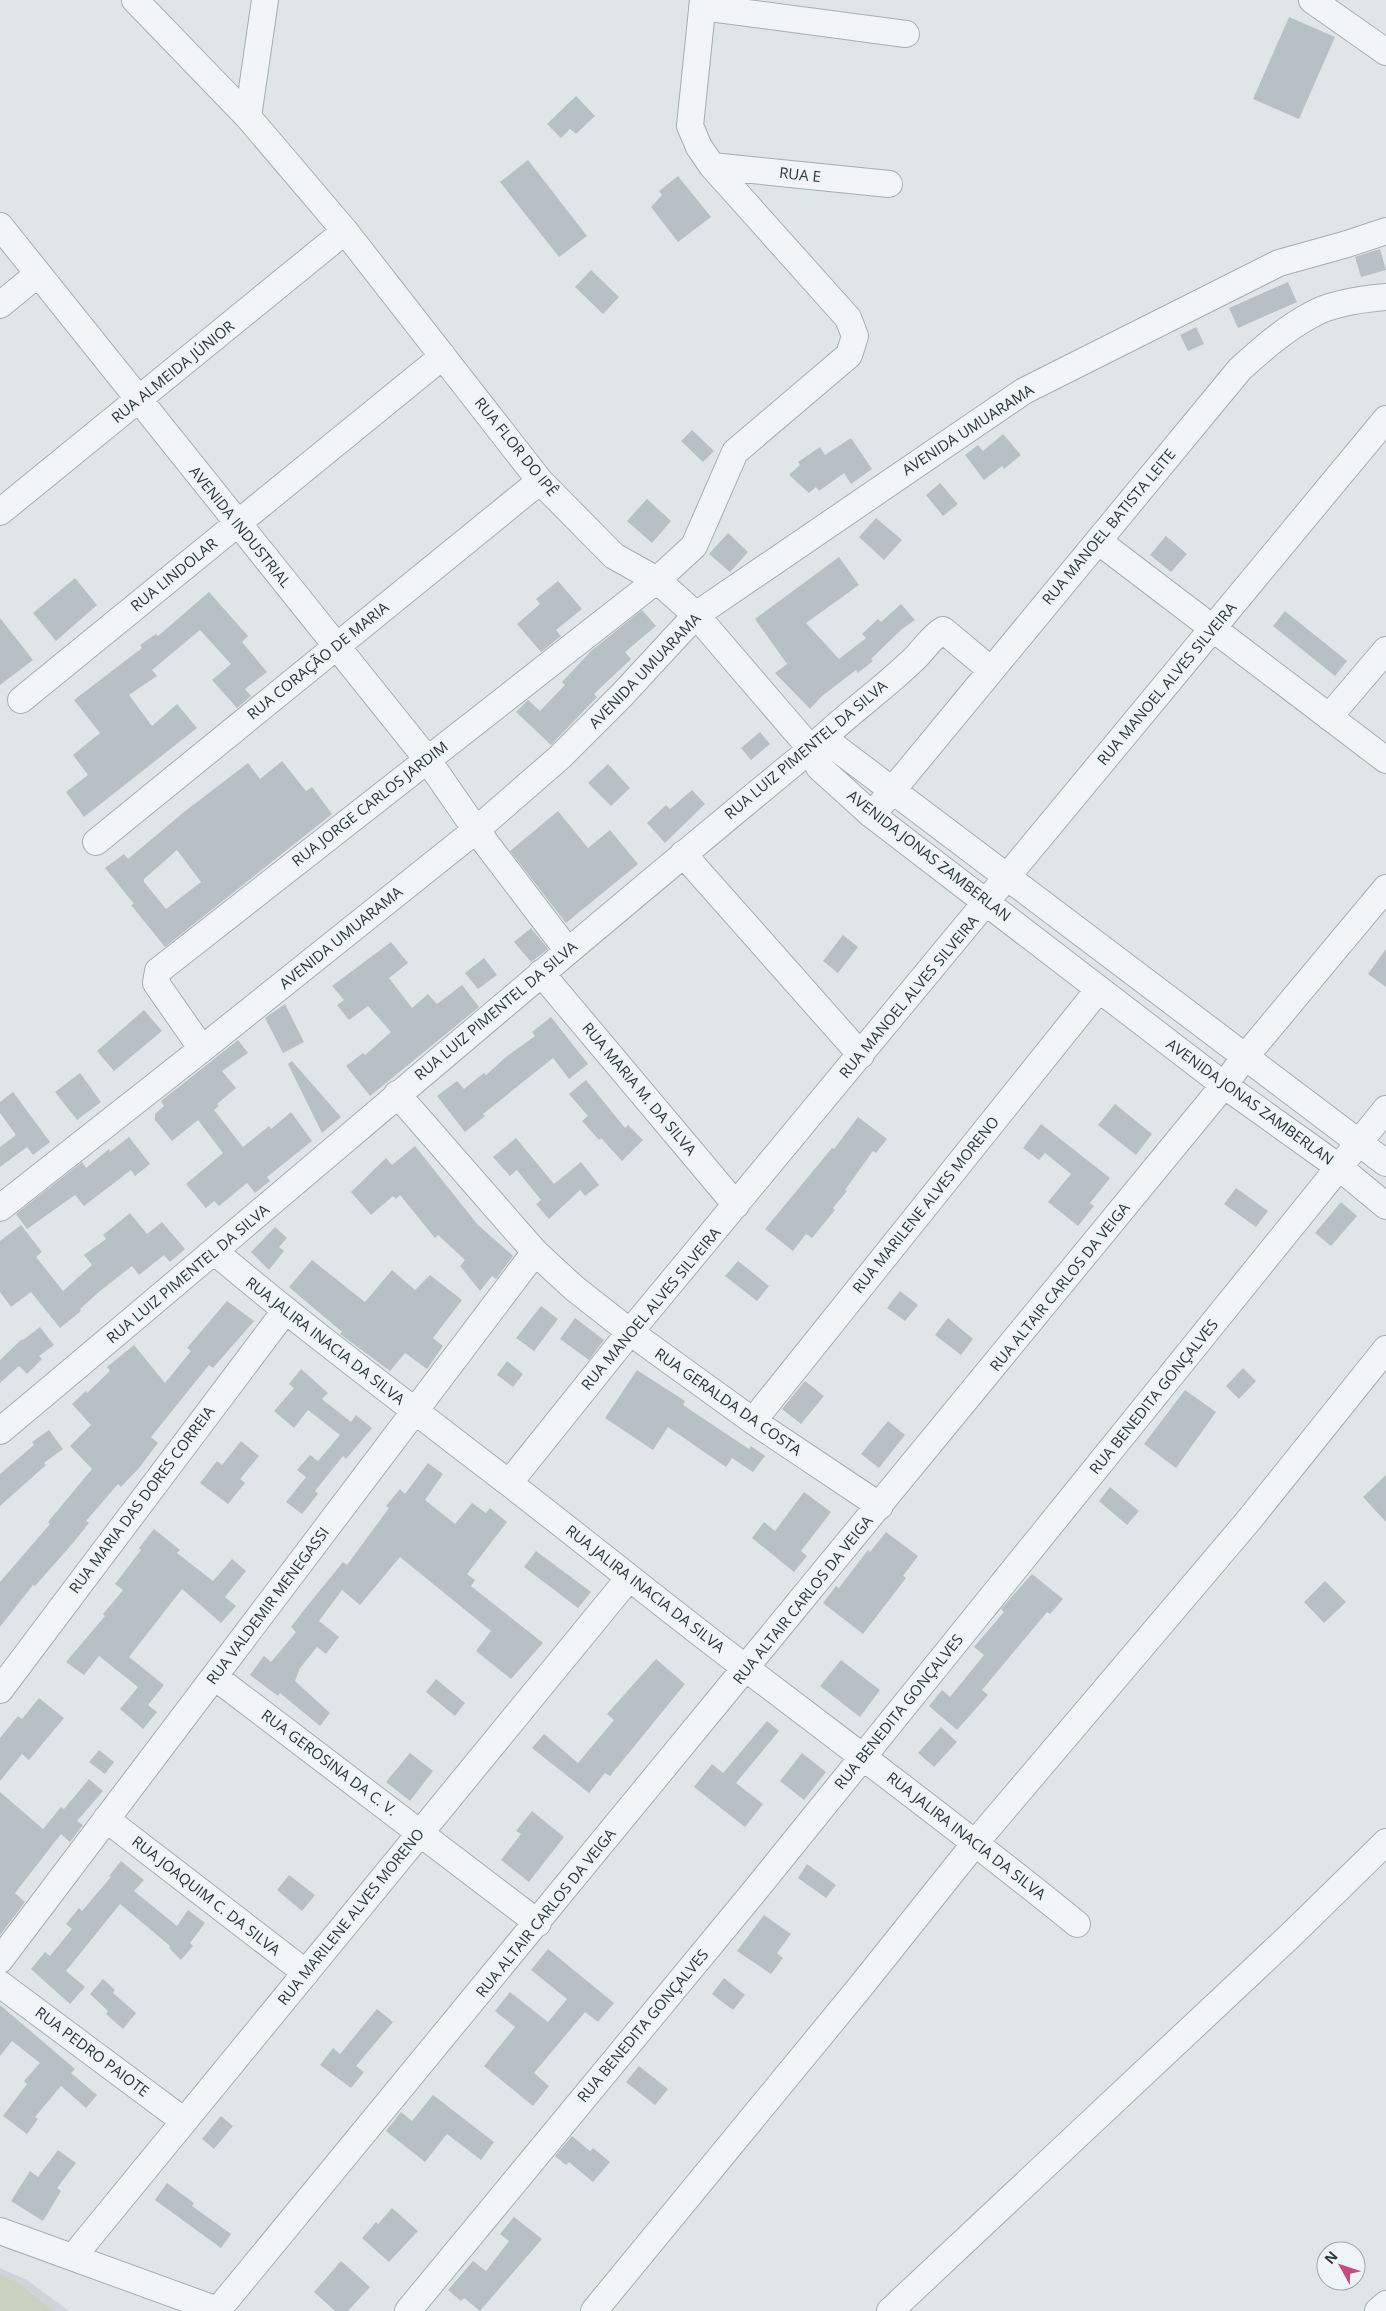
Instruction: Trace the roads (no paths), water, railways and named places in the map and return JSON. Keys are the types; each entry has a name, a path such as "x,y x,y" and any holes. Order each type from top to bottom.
{"street":[{"name":"RUA FLOR DO IPÊ","path":"135,0 248,117 345,232 540,481 614,556 657,580 696,615 811,749"},
{"path":"248,117 264,0"},
{"path":"1312,0 1386,52"},
{"path":"702,4 906,34"},
{"name":"RUA JORGE CARLOS JARDIM","path":"202,1050 156,983 158,970 657,580 694,546 735,452 849,355 855,336 848,318 712,166 699,147 690,126 702,4"},
{"name":"RUA E","path":"712,166 889,184"},
{"name":"AVENIDA INDUSTRIAL","path":"0,226 138,401 427,759 476,830 568,951"},
{"name":"AVENIDA UMUARAMA","path":"0,1208 202,1050 476,830 560,758 622,695 696,615 1024,391 1279,263 1386,231"},
{"name":"RUA ALMEIDA JÚNIOR","path":"0,512 345,232"},
{"path":"0,305 38,274"},
{"name":"RUA MANOEL BATISTA LEITE","path":"872,815 1240,369 1276,337 1312,314 1358,300 1386,297"},
{"name":"RUA LINDOLAR","path":"21,700 443,356"},
{"name":"RUA MANOEL ALVES SILVEIRA","path":"509,1483 630,1332 1386,419"},
{"name":"RUA CORAÇÃO DE MARIA","path":"96,842 540,481"},
{"path":"1098,541 1386,760"},
{"name":"RUA LUIZ PIMENTEL DA SILVA","path":"0,1431 215,1252 397,1094 811,749 831,729 914,659 933,636 943,630 991,670"},
{"path":"1330,717 1386,650"},
{"name":"AVENIDA JONAS ZAMBERLAN","path":"1386,1163 835,747 811,749 820,767 872,815 1224,1085 1340,1168 1386,1206"},
{"path":"683,854 861,1055"},
{"name":"RUA ALTAIR CARLOS DA VEIGA","path":"219,2311 747,1669 1245,1057 1386,888"},
{"name":"RUA MARIA M. DA SILVA","path":"541,973 736,1205"},
{"name":"RUA MARILENE ALVES MORENO","path":"753,1421 1099,989"},
{"name":"RUA GERALDA DA COSTA","path":"397,1094 535,1252 574,1288 630,1332 753,1421 880,1506"},
{"name":"RUA BENEDITA GONÇALVES","path":"408,2311 863,1756 1386,1109"},
{"name":"RUA JALIRA INACIA DA SILVA","path":"215,1252 285,1311 413,1411 509,1483 747,1669 976,1842 1077,1924"},
{"name":"RUA VALDEMIR MENEGASSI","path":"0,1960 535,1252"},
{"name":"RUA MARIA DAS DORES CORREIA","path":"0,1690 285,1311"},
{"path":"594,2311 861,1986 976,1842 1249,1520 1386,1349"},
{"name":"RUA MARILENE ALVES MORENO","path":"73,2257 629,1578"},
{"name":"RUA GEROSINA DA C. V.","path":"215,1677 538,1922"},
{"name":"RUA JOAQUIM C. DA SILVA","path":"106,1820 306,1973"},
{"path":"890,2311 1285,1941 1386,1842"},
{"name":"RUA PEDRO PAIOTE","path":"0,1984 184,2120"},
{"path":"0,2231 219,2311"},
{"path":"1378,2311 1386,2304"}]}
